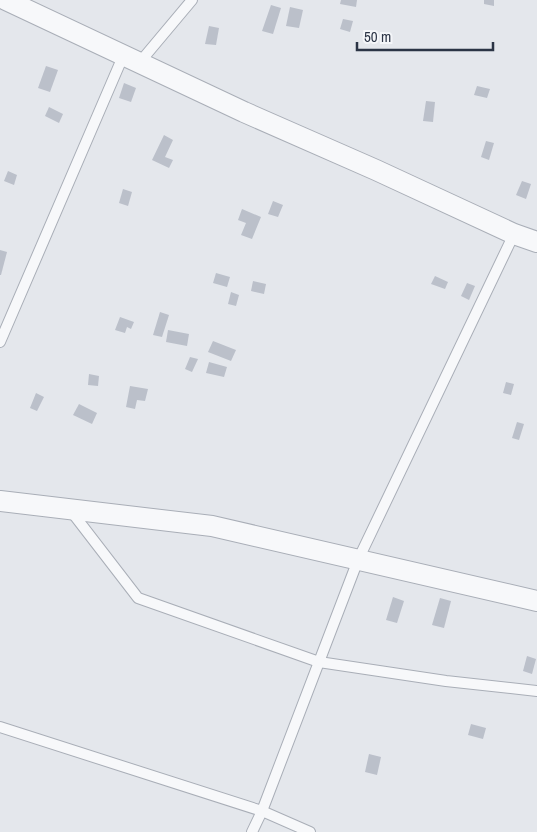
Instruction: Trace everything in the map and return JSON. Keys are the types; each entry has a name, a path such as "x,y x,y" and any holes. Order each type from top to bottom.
{"street":[{"path":"6,0 244,112 514,234 537,242"},
{"path":"0,502 212,526 537,601"}],"lane":[{"path":"0,342 132,58 192,0"},
{"path":"252,832 262,811 358,560 514,234"},
{"path":"70,510 138,598 319,662 446,681 537,691"},
{"path":"0,727 262,811 310,832"}],"building":[{"path":"341,0 357,0 356,7 340,4"},
{"path":"484,0 494,0 494,6 484,4"},
{"path":"271,5 281,8 273,34 262,31"},
{"path":"290,7 303,10 299,28 286,26"},
{"path":"343,19 353,21 350,32 340,29"},
{"path":"209,26 219,28 216,45 205,44"},
{"path":"46,66 58,70 50,92 38,88"},
{"path":"124,83 136,88 131,102 119,98"},
{"path":"477,86 490,89 487,98 474,95"},
{"path":"426,101 435,102 433,122 423,121"},
{"path":"49,107 63,114 59,123 45,116"},
{"path":"164,135 173,140 165,157 173,160 169,168 152,160"},
{"path":"486,141 494,143 489,160 481,157"},
{"path":"8,171 17,175 14,185 4,181"},
{"path":"522,181 531,184 526,199 516,195"},
{"path":"123,189 132,192 128,206 119,203"},
{"path":"273,201 283,205 278,217 268,214"},
{"path":"242,209 261,217 252,239 241,235 246,223 238,220"},
{"path":"0,250 7,252 1,275 0,275"},
{"path":"216,273 230,277 227,287 213,283"},
{"path":"435,276 448,282 445,289 431,284"},
{"path":"253,281 266,284 264,294 251,291"},
{"path":"467,283 475,286 469,300 461,296"},
{"path":"231,292 239,295 236,306 228,304"},
{"path":"160,312 169,315 162,337 153,335"},
{"path":"120,317 134,322 131,329 127,327 125,333 115,330"},
{"path":"168,330 189,334 187,346 166,342"},
{"path":"213,341 236,350 231,361 208,352"},
{"path":"190,357 198,359 192,372 185,369"},
{"path":"209,362 227,367 224,377 206,373"},
{"path":"89,374 99,376 98,386 88,385"},
{"path":"506,382 514,384 511,395 503,393"},
{"path":"130,386 148,389 145,401 137,400 135,409 126,407"},
{"path":"36,393 44,397 37,411 30,408"},
{"path":"79,404 97,413 92,424 73,415"},
{"path":"517,422 524,424 519,440 512,438"},
{"path":"393,597 404,601 397,623 386,620"},
{"path":"440,598 451,601 444,628 432,625"},
{"path":"527,656 536,659 532,674 523,671"},
{"path":"471,724 486,728 483,739 468,735"},
{"path":"369,754 381,757 377,775 365,772"}]}
